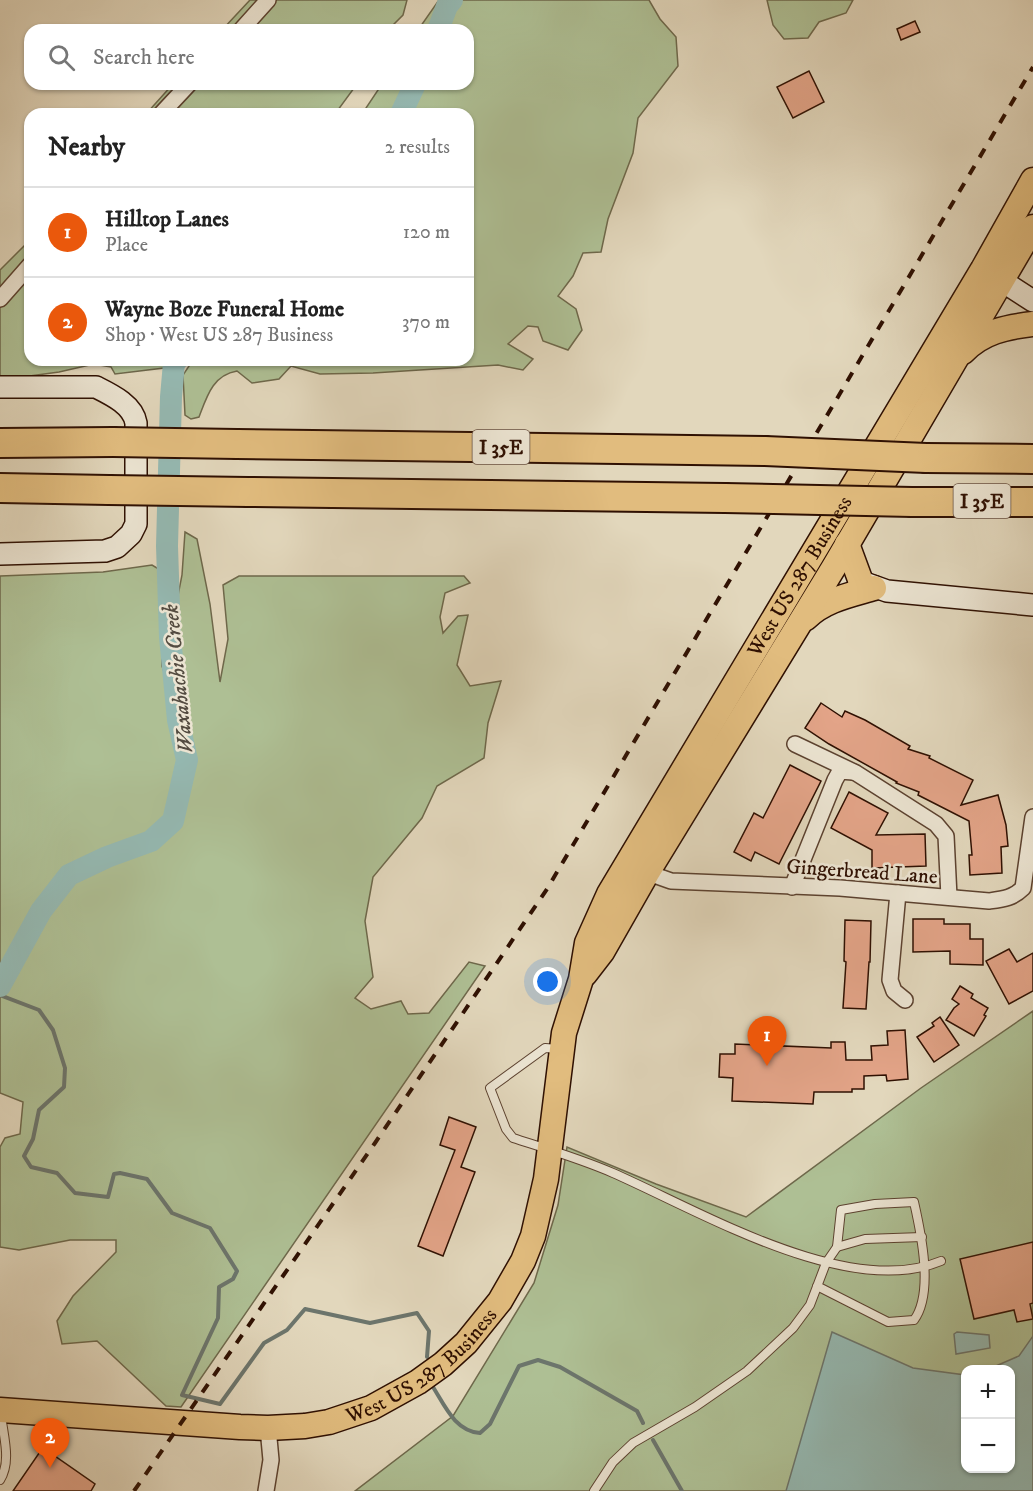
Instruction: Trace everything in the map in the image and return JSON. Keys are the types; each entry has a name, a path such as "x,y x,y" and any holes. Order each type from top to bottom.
{"highway":[{"name":"I 35E","path":"0,443 113,442 765,451 926,458 1033,459"},
{"name":"I 35E","path":"0,488 1033,502"},
{"path":"921,501 991,514 1033,516"}],"main road":[{"name":"West US 287 Business","path":"636,868 834,567 953,362 1033,180"},
{"name":"West US 287 Business","path":"1,1418 268,1428 305,1426 329,1422 371,1408 418,1382 466,1343 500,1301 523,1261 533,1236 550,1150 561,1050 571,1008 581,979 602,952 636,868 813,552 992,274 1030,232"},
{"path":"1030,232 1033,265"},
{"path":"992,274 1033,301"},
{"path":"953,362 972,342 985,335 1003,328 1033,324"},
{"path":"0,387 96,387 109,393 128,407 135,414 136,423 137,506 136,524 131,534 117,548 105,551 0,554"},
{"path":"847,544 868,585"},
{"path":"813,552 834,567 868,585 904,594 1033,605"},
{"path":"795,628 814,610 868,585"}],"street":[{"path":"246,24 268,0"},
{"path":"166,108 183,90"},
{"path":"0,299 24,272"},
{"path":"795,744 856,773 936,824 946,837 949,897"},
{"path":"792,887 840,771 847,770 856,773"},
{"name":"Gingerbread Lane","path":"636,868 671,881 840,888 990,901 1009,899 1023,888 1033,817"},
{"path":"898,893 890,980 894,991 906,1000"},
{"path":"266,1491 271,1460 268,1428"}],"lane":[{"path":"561,1050 545,1048 490,1088 506,1129 513,1138 610,1172 760,1240 826,1263 887,1271 924,1267 942,1261"},
{"path":"594,1491 613,1462 633,1443 648,1432 695,1407 747,1371 793,1328 810,1305 817,1286 826,1263 837,1247 841,1210 874,1204 914,1202 922,1237 924,1267 922,1310 914,1320 888,1322 817,1286"},
{"path":"837,1247 865,1239 922,1237"},
{"path":"0,1480 6,1462 1,1418"}],"green space":[{"path":"250,0 407,0 403,15 394,24 228,24"},
{"path":"439,0 649,0 660,19 676,37 678,66 638,118 633,153 608,219 601,252 583,253 573,276 558,296 576,309 582,330 568,350 543,341 538,327 528,326 508,344 533,359 523,370 498,365 320,374 291,366 474,366 474,108 366,108 378,90 474,90 474,24 422,24"},
{"path":"767,0 853,0 846,13 819,22 808,38 784,39 773,25"},
{"path":"168,90 353,90 339,108 151,108"},
{"path":"24,246 24,366 85,366 0,380 0,270"},
{"path":"105,366 165,366 164,368 115,374 111,367"},
{"path":"189,366 291,366 279,379 252,383 237,371 229,373 212,388 199,417 191,419 185,415 183,375"},
{"path":"185,532 197,539 210,604 220,682 228,639 223,585 239,576 464,576 470,583 445,593 440,617 443,633 458,616 468,615 457,665 470,686 501,681 488,723 484,758 437,786 422,818 373,877 365,921 373,977 355,998 371,1009 401,1001 408,1014 429,1013 469,962 485,966 181,1407 166,1406 97,1341 62,1344 57,1321 73,1296 116,1252 116,1240 70,1240 19,1250 0,1247 0,1147 5,1138 20,1134 23,1102 0,1093 0,576 103,572 152,565 162,571 162,666 175,703 179,655 175,611 182,575"},
{"path":"1033,1011 1033,1491 355,1491 453,1416 534,1283 558,1205 567,1147 656,1184 746,1217 921,1088"}],"water":[{"path":"832,1332 913,1368 961,1374 961,1473 1015,1473 1015,1365 998,1365 1019,1356 1033,1336 1033,1491 786,1491"},
{"path":"957,1332 989,1335 990,1348 956,1354 954,1334"}],"building":[{"path":"915,21 920,32 901,40 897,29"},
{"path":"809,71 824,102 793,118 777,87"},
{"path":"821,703 842,717 845,711 865,720 910,746 908,749 930,756 929,758 973,780 961,805 998,795 1006,825 1008,846 1001,847 1002,873 970,875 969,855 972,855 969,821 918,795 919,792 896,783 805,728"},
{"path":"790,765 821,781 779,864 755,852 751,861 734,852 754,813 763,818"},
{"path":"849,792 888,813 876,835 925,834 926,866 872,868 872,850 831,828"},
{"path":"913,919 944,919 944,924 970,924 970,939 983,939 983,965 950,964 950,951 913,952"},
{"path":"845,920 871,921 866,1009 843,1008 846,962 844,961"},
{"path":"1009,949 1017,962 1033,953 1033,991 1009,1004 986,961"},
{"path":"960,986 973,994 971,998 988,1008 974,1036 946,1020 959,1004 952,999"},
{"path":"940,1017 959,1045 934,1062 917,1037 934,1026 932,1023"},
{"path":"905,1030 908,1079 887,1081 886,1075 864,1076 864,1089 852,1089 852,1092 814,1092 813,1104 732,1101 733,1078 719,1077 720,1054 735,1054 735,1044 831,1048 831,1042 845,1042 846,1060 872,1060 871,1046 888,1045 887,1031"},
{"path":"449,1117 476,1127 461,1167 475,1172 443,1256 418,1246 455,1150 440,1145"},
{"path":"1033,1242 1033,1303 1030,1304 1033,1319 1017,1322 1014,1310 974,1319 960,1259"},
{"path":"46,1443 59,1451 55,1456 95,1484 91,1491 13,1491"}],"waterway":[{"name":"Waxahachie Creek","path":"440,24 447,6 452,0"},
{"name":"Waxahachie Creek","path":"404,108 412,90"},
{"name":"Waxahachie Creek","path":"0,986 41,911 69,875 107,857 151,841 173,821 187,760 178,720 170,637 167,546 174,366"},
{"path":"0,995 39,1010 53,1030 65,1068 64,1087 39,1110 33,1139 24,1156 31,1167 57,1173 75,1193 108,1197 114,1174 120,1173 147,1179 172,1213 210,1228 237,1271 233,1279 219,1287 218,1318 182,1395 220,1404 264,1343 287,1330 305,1309 370,1323 417,1313 429,1331 427,1357"},
{"path":"433,1387 457,1423 480,1433 490,1424 519,1366 538,1360 560,1367 637,1411 643,1423"},
{"path":"653,1440 682,1491"}],"railway":[{"path":"134,1491 375,1143 547,889 1033,67"}],"place":[{"name":"Hilltop Lanes","path":"767,1066"},
{"name":"Wayne Boze Funeral Home","path":"50,1468"}]}
